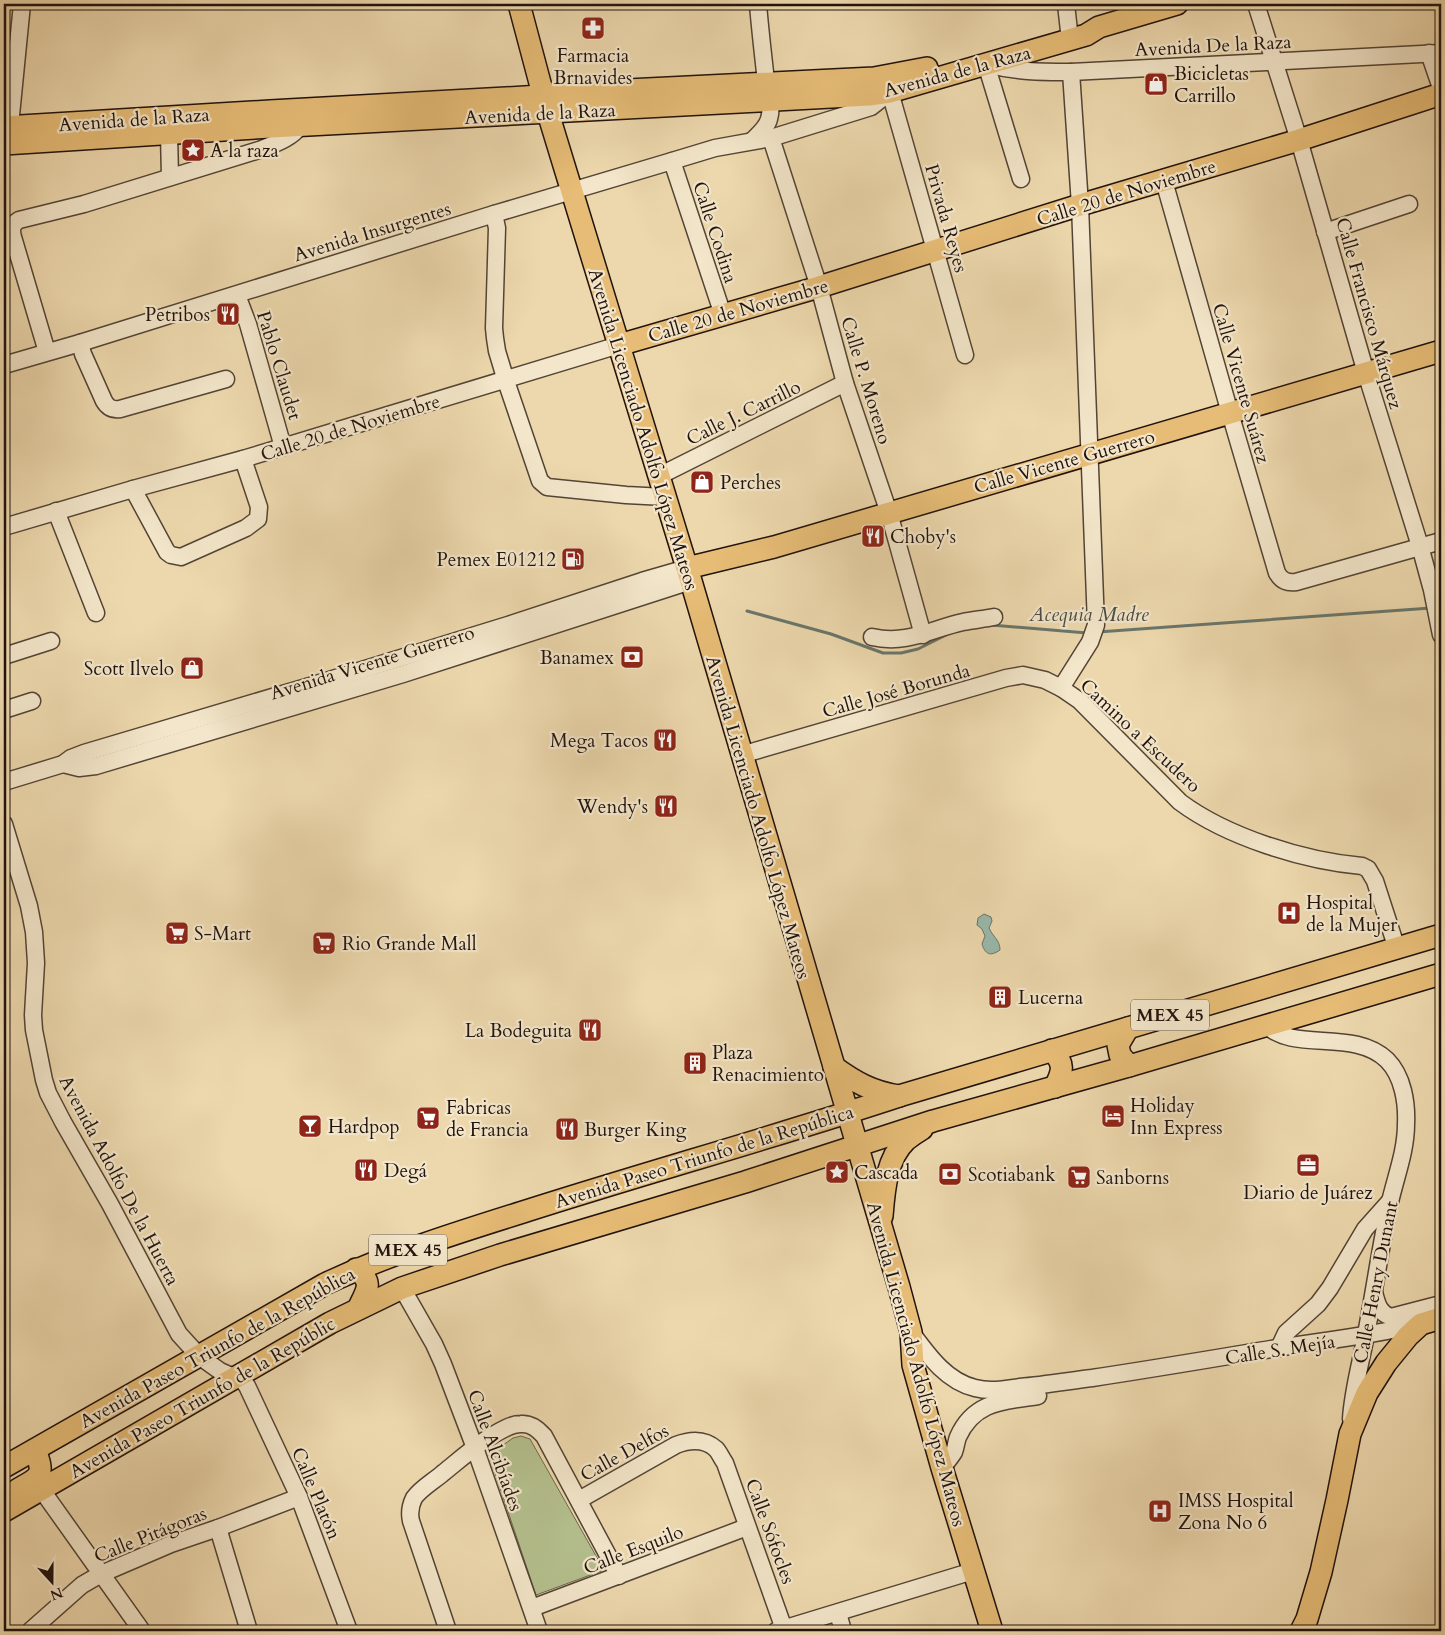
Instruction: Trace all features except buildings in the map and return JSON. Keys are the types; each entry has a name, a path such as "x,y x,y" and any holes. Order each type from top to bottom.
{"main road":[{"name":"Avenida Licenciado Adolfo López Mateos","path":"519,4 546,104 689,575 881,1227 911,1332 912,1365 992,1631"},
{"path":"1069,34 1080,26 1099,27 1177,4"},
{"name":"Avenida de la Raza","path":"7,135 768,92 890,92 986,64 1069,34"},
{"name":"Avenida de la Raza","path":"768,92 917,71 1069,34"},
{"name":"Calle 20 de Noviembre","path":"619,345 819,287 1080,205 1299,140 1441,94"},
{"name":"Avenida de la Raza","path":"7,135 169,134 546,104"},
{"name":"Calle Vicente Guerrero","path":"689,575 774,547 889,513 1366,373 1441,353"},
{"name":"Avenida Paseo Triunfo de la República","path":"4,1467 325,1284 356,1269 397,1253 625,1179 1441,935"},
{"name":"Avenida Paseo Triunfo de la República","path":"402,1288 500,1255 745,1182 933,1121 1129,1066 1441,974"},
{"path":"1128,1028 1118,1045 1120,1055 1129,1066"},
{"path":"1052,1050 1060,1059 1062,1066 1060,1076 1054,1087"},
{"path":"834,1067 852,1081 884,1094 899,1096"},
{"path":"881,1227 884,1190 890,1163 906,1140 933,1121"},
{"path":"397,1253 394,1270 402,1288"},
{"path":"356,1269 365,1275 368,1281 360,1308"},
{"name":"Avenida Paseo Triunfo de la Repúblic","path":"4,1511 236,1377 360,1308 402,1288"},
{"name":"Calle S. Mejía","path":"1420,1324 1441,1318"},
{"path":"1350,1434 1368,1393 1386,1363 1396,1348 1420,1324"},
{"name":"Calle Henry Dunant","path":"1301,1631 1307,1619 1320,1572 1350,1434"},
{"path":"4,1497 36,1479 40,1474 40,1463 36,1450"}],"street":[{"path":"7,135 22,4"},
{"path":"753,140 769,121 768,92 758,4"},
{"path":"1066,4 1069,34"},
{"name":"Calle Francisco Márquez","path":"1256,4 1299,140 1366,373 1420,546 1440,627"},
{"path":"1435,53 1441,88"},
{"name":"Avenida De la Raza","path":"986,64 1026,72 1071,72 1435,53"},
{"path":"986,64 1021,179"},
{"path":"1061,688 1090,642 1096,625 1080,205 1071,72"},
{"name":"Avenida Insurgentes","path":"4,364 80,343 494,214 716,148 771,138 870,107 890,92"},
{"name":"Privada Reyes","path":"890,92 965,355"},
{"path":"47,352 13,237 12,227 19,220 84,204 259,150 291,136 301,125"},
{"path":"169,134 170,177"},
{"name":"Calle P. Moreno","path":"771,138 819,287 845,384 889,513 923,635"},
{"name":"Calle Codina","path":"672,161 723,315"},
{"name":"Calle Vicente Suárez","path":"1164,181 1277,573 1286,582 1296,582 1420,546"},
{"path":"1325,232 1409,204"},
{"path":"494,214 497,228 494,328 497,351 540,481 547,487 665,497"},
{"name":"Pablo Claudet","path":"237,295 248,324 283,446"},
{"path":"80,343 83,354 107,406 115,409 226,379"},
{"name":"Calle 20 de Noviembre","path":"4,527 243,459 619,345"},
{"name":"Calle J. Carrillo","path":"659,476 845,384"},
{"path":"133,489 167,552 181,557 246,528 254,524 258,519 259,507 243,459"},
{"path":"56,512 96,613"},
{"path":"1420,546 1441,541"},
{"name":"Avenida Vicente Guerrero","path":"4,782 63,764 71,758 84,753 524,620 642,580 689,575"},
{"path":"872,637 900,640 923,635 962,622 994,617"},
{"path":"4,656 51,641"},
{"name":"Calle José Borunda","path":"741,755 1006,678 1023,675 1045,680 1061,688"},
{"name":"Camino a Escudero","path":"1061,688 1080,701 1180,802 1196,813 1226,829 1284,850 1315,860 1362,866 1368,869 1375,881 1397,949"},
{"path":"4,710 32,701"},
{"name":"Avenida Adolfo De la Huerta","path":"4,824 29,906 34,932 36,962 34,1030 48,1093 179,1334 199,1356 220,1371 236,1377"},
{"name":"Calle Henry Dunant","path":"1266,1025 1286,1037 1356,1044 1372,1050 1388,1062 1400,1083 1404,1095 1406,1125 1402,1157 1390,1201 1352,1408 1350,1434"},
{"path":"1279,1348 1286,1333 1318,1304 1330,1288 1365,1230 1390,1201"},
{"name":"Calle Alcibíades","path":"402,1288 437,1351 475,1448 539,1631"},
{"path":"1374,1290 1380,1310 1385,1315 1391,1317 1397,1317 1441,1304"},
{"name":"Calle S. Mejía","path":"911,1332 934,1362 943,1370 960,1382 973,1388 986,1390 1032,1386 1146,1370 1366,1336 1420,1324"},
{"name":"Calle S. Mejía","path":"942,1468 954,1452 957,1438 964,1426 982,1409 993,1403 1127,1383 1136,1380 1146,1370"},
{"name":"Calle Platón","path":"236,1377 247,1386 300,1497 349,1631"},
{"name":"Calle Delfos","path":"448,1631 410,1521 411,1505 421,1490 475,1448 513,1425 530,1425 538,1429 554,1454 619,1576"},
{"name":"Calle Delfos","path":"579,1500 686,1441 696,1440 716,1449"},
{"name":"Calle Sófocles","path":"716,1449 725,1464 780,1630"},
{"path":"41,1489 142,1631"},
{"name":"Calle Pitágoras","path":"39,1628 82,1585 101,1574 171,1544 300,1497"},
{"name":"Calle Esquilo","path":"532,1608 747,1527"},
{"path":"218,1528 249,1631"},
{"path":"780,1630 973,1571"},
{"path":"838,1613 843,1631"}],"green space":[{"path":"521,1436 530,1439 604,1570 536,1595 489,1455 513,1438"}],"shaded area":[{"path":"984,914 991,917 992,921 989,928 1000,947 1000,950 991,954 986,952 982,944 985,936 982,929 977,925 978,918"}],"waterway":[{"name":"Acequia Madre","path":"1098,632 1431,608"},
{"name":"Acequia Madre","path":"747,611 831,634 883,653 901,653 918,649 946,635"},
{"name":"Acequia Madre","path":"991,625 1087,633"}],"place":[{"name":"Farmacia Brnavides","path":"593,28"},
{"name":"Bicicletas Carrillo","path":"1156,84"},
{"name":"A la raza","path":"193,150"},
{"name":"Petribos","path":"228,314"},
{"name":"Perches","path":"702,482"},
{"name":"Choby's","path":"873,536"},
{"name":"Pemex E01212","path":"573,559"},
{"name":"Banamex","path":"632,657"},
{"name":"Scott Ilvelo","path":"192,668"},
{"name":"Mega Tacos","path":"665,740"},
{"name":"Wendy's","path":"666,806"},
{"name":"Hospital de la Mujer","path":"1289,913"},
{"name":"S-Mart","path":"177,933"},
{"name":"Rio Grande Mall","path":"324,943"},
{"name":"Lucerna","path":"1000,997"},
{"name":"La Bodeguita","path":"590,1030"},
{"name":"Plaza Renacimiento","path":"695,1063"},
{"name":"Holiday Inn Express","path":"1113,1116"},
{"name":"Fabricas de Francia","path":"428,1118"},
{"name":"Hardpop","path":"310,1126"},
{"name":"Burger King","path":"567,1129"},
{"name":"Diario de Juárez","path":"1308,1165"},
{"name":"Degá","path":"366,1170"},
{"name":"Cascada","path":"837,1172"},
{"name":"Scotiabank","path":"950,1174"},
{"name":"Sanborns","path":"1079,1177"},
{"name":"IMSS Hospital Zona No 6","path":"1160,1511"}]}
